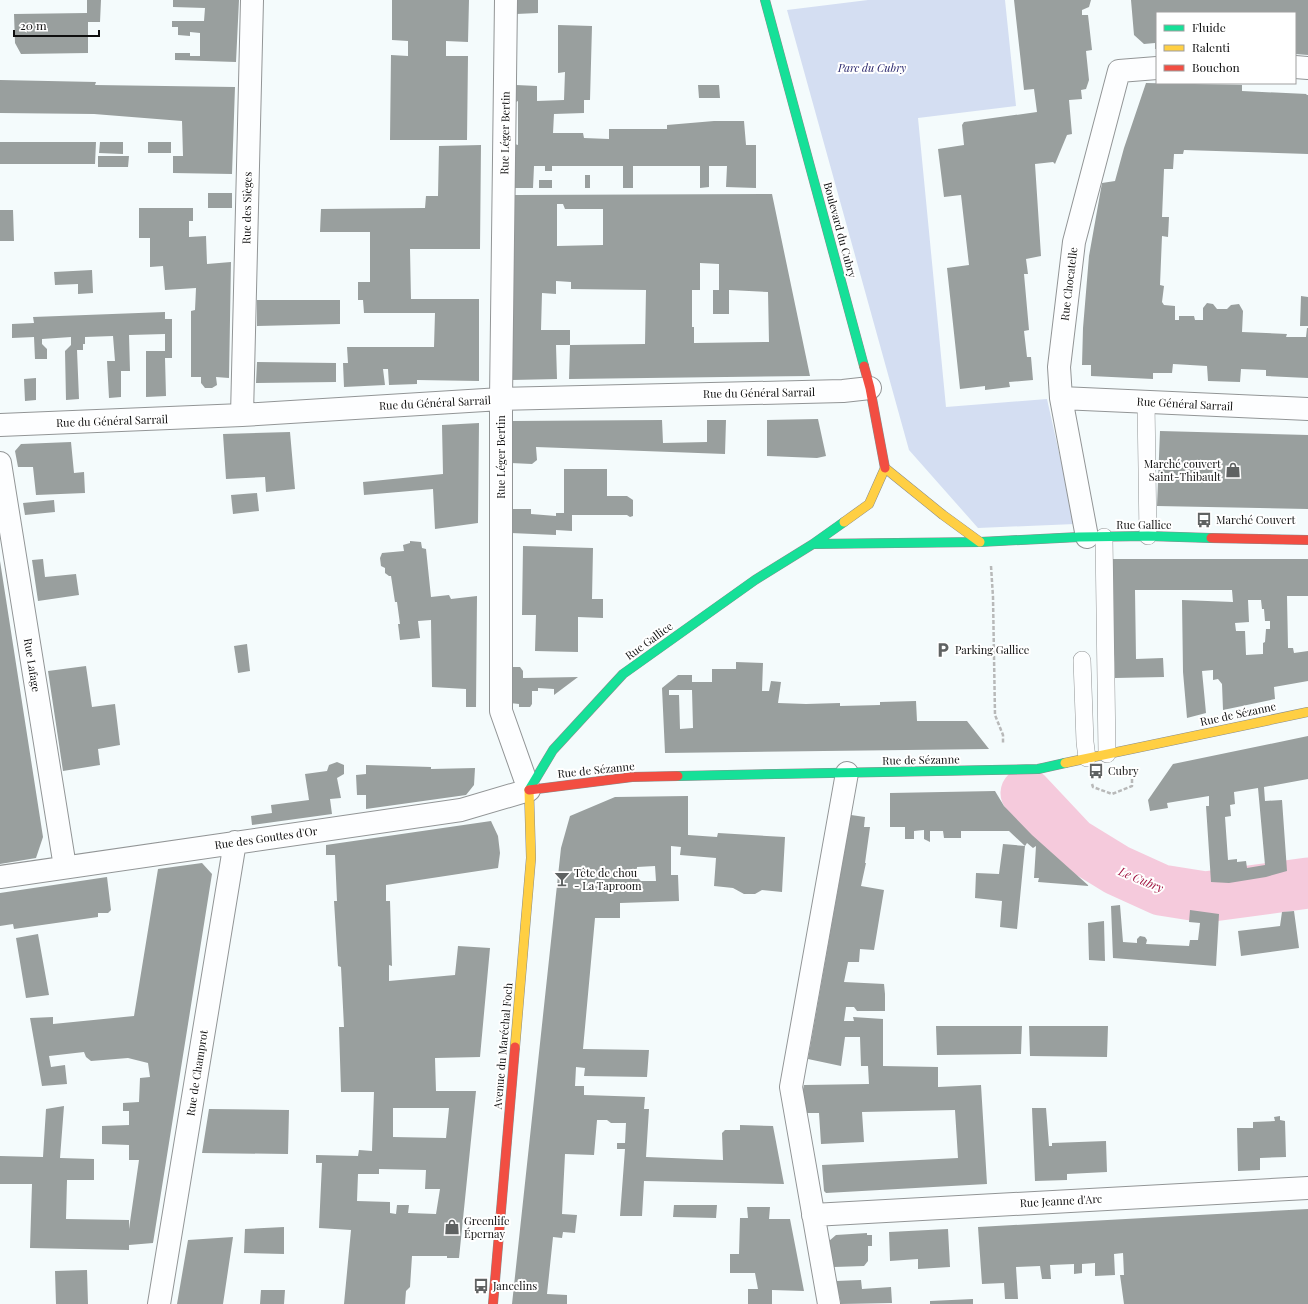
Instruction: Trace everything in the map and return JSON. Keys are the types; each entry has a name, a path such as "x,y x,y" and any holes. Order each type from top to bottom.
{"main road":[{"name":"Boulevard du Cubry","path":"766,0 870,388 885,468"},
{"path":"885,468 943,516 980,542"},
{"name":"Rue Gallice","path":"529,790 553,750 623,674 755,580 813,544 868,504 885,468"},
{"name":"Rue Gallice","path":"813,544 990,542 1148,536 1308,540"},
{"name":"Rue de Sézanne","path":"529,790 632,777 1038,769 1308,712"},
{"name":"Avenue du Maréchal Foch","path":"493,1304 531,858 529,790"}],"street":[{"name":"Rue des Sièges","path":"242,415 252,0"},
{"name":"Rue Léger Bertin","path":"506,0 501,399 501,711 529,790"},
{"path":"1296,67 1308,68"},
{"name":"Rue Chocatelle","path":"1096,537 1061,398 1059,367 1074,242 1119,71 1156,68"},
{"name":"Rue du Général Sarrail","path":"0,425 242,415 501,399 843,391 870,388"},
{"name":"Rue Général Sarrail","path":"1061,398 1308,409"},
{"name":"Rue Lafage","path":"0,463 65,867"},
{"path":"829,1304 791,1087 847,773"},
{"name":"Rue des Gouttes d'Or","path":"0,877 461,810 529,790"},
{"name":"Rue de Champrot","path":"159,1304 236,842"},
{"name":"Rue Jeanne d'Arc","path":"813,1214 1308,1188"}],"lane":[{"path":"1146,402 1148,536"},
{"path":"1096,537 1107,754"},
{"path":"1082,660 1087,758"}],"path":[{"path":"990,542 993,597 995,716 1003,735 1003,770"}],"green space":[{"name":"Parc du Cubry","path":"868,0 1005,0 1016,106 918,118 946,407 1047,399 1075,524 978,528 909,450 787,10"}],"building":[{"path":"87,0 101,0 100,22 88,22 88,53 21,54 15,43 14,14 87,13"},
{"path":"173,0 239,0 236,62 175,60 175,53 190,53 190,56 200,56 200,33 190,32 190,36 178,35 178,27 172,27 172,21 204,21 205,8 173,7"},
{"path":"392,0 469,0 468,42 446,41 446,56 468,56 467,140 390,140 391,55 408,56 408,41 392,40"},
{"path":"517,0 538,0 538,13 516,14"},
{"path":"1014,0 1091,0 1089,7 1082,10 1082,15 1088,15 1092,50 1086,51 1089,80 1086,89 1081,90 1082,99 1069,100 1072,134 1067,135 1055,164 1053,162 1035,164 1041,256 1026,259 1028,274 1024,274 1029,330 1024,331 1027,357 1031,357 1033,380 1009,382 1010,387 985,390 985,386 960,389 947,268 969,265 961,195 944,197 938,149 964,145 962,125 964,122 1037,112 1034,89 1024,90"},
{"path":"1131,0 1308,0 1308,55 1296,54 1296,12 1156,12 1156,49 1155,43 1144,44 1134,35"},
{"path":"558,25 592,26 590,100 584,100 584,113 554,114 553,133 583,133 584,138 609,139 609,129 667,129 667,125 714,121 744,121 746,145 756,145 756,188 726,187 727,166 709,166 709,187 700,188 700,166 633,166 633,188 623,188 623,166 552,166 552,171 545,171 545,166 534,166 533,188 515,188 515,144 518,145 518,101 516,102 516,85 537,86 537,101 564,100 565,72 558,73"},
{"path":"0,80 96,82 95,85 235,87 232,174 173,173 173,156 183,156 182,121 94,114 0,113"},
{"path":"1146,83 1242,85 1242,91 1308,95 1308,154 1184,150 1183,154 1174,154 1173,169 1164,169 1162,217 1169,217 1168,237 1162,236 1160,285 1164,286 1162,302 1164,305 1175,306 1175,320 1179,320 1179,316 1194,316 1195,320 1203,320 1203,308 1207,303 1213,304 1217,309 1227,309 1231,305 1239,304 1243,311 1242,332 1287,334 1286,337 1306,337 1308,328 1308,378 1266,376 1266,370 1241,369 1240,382 1208,381 1207,366 1173,364 1172,373 1153,373 1153,379 1091,376 1091,365 1082,365 1083,328 1089,256 1102,183 1115,181 1124,148"},
{"path":"698,85 719,85 720,98 699,98"},
{"path":"0,142 96,142 95,164 0,164"},
{"path":"100,142 123,142 123,154 99,153"},
{"path":"148,142 171,142 171,153 148,153"},
{"path":"481,145 480,249 410,249 411,299 479,299 479,381 417,380 417,384 389,385 388,369 383,369 385,385 344,387 343,363 348,363 347,347 434,347 435,313 364,313 363,300 358,300 358,282 370,282 370,232 320,232 321,209 425,208 426,196 438,196 439,146"},
{"path":"98,156 129,156 128,167 98,167"},
{"path":"585,175 590,175 590,188 585,188"},
{"path":"539,180 552,180 552,188 539,188"},
{"path":"208,193 232,193 232,208 208,208"},
{"path":"772,194 810,376 569,379 570,345 556,345 557,379 512,380 515,195","holes":["557,204 563,204 565,209 603,209 603,245 557,246","700,263 719,264 719,290 713,290 713,314 729,314 729,290 768,292 769,342 694,343 694,327 692,327 692,290 700,290","556,281 571,282 571,289 646,290 645,344 570,345 570,330 541,330 542,293 556,294"]},
{"path":"139,208 193,208 193,221 189,221 189,237 206,236 207,264 231,262 229,378 216,377 217,385 212,388 205,388 201,383 201,377 191,377 191,311 195,310 196,288 165,290 163,266 150,267 150,238 139,238"},
{"path":"0,210 13,210 14,241 0,241"},
{"path":"92,270 93,293 78,294 78,284 55,285 54,272"},
{"path":"1301,296 1308,297 1308,326 1300,326"},
{"path":"257,300 340,300 340,324 257,326"},
{"path":"165,312 165,319 172,319 172,358 165,358 166,396 146,397 146,351 165,351 165,334 129,335 130,371 121,371 121,397 109,398 107,361 115,361 113,336 85,337 83,350 77,350 79,399 66,400 65,351 71,345 71,337 42,339 42,344 47,349 47,359 35,359 34,337 12,338 12,324 34,323 33,317"},
{"path":"257,362 336,363 336,382 256,383"},
{"path":"36,378 36,400 25,401 24,379"},
{"path":"818,419 826,456 817,458 767,456 767,420"},
{"path":"662,420 663,443 707,442 707,420 726,420 725,454 536,447 537,460 532,464 511,463 511,421"},
{"path":"479,423 478,523 435,529 433,489 364,495 363,482 443,474 442,425"},
{"name":"Marché couvert Saint-Thibault","path":"1160,431 1308,435 1308,509 1157,506"},
{"path":"290,432 295,489 266,492 265,477 226,479 223,434"},
{"path":"71,442 74,473 84,472 85,493 36,495 33,467 18,467 15,451 21,444"},
{"path":"564,469 607,469 607,496 627,496 633,500 633,516 572,515 572,531 556,530 556,535 511,533 511,509 531,509 531,514 556,516 556,513 564,513"},
{"path":"257,493 259,511 233,514 231,495"},
{"path":"54,500 55,512 25,515 23,503"},
{"path":"410,541 421,542 422,548 426,549 431,597 449,595 451,599 477,596 476,707 466,707 466,689 432,687 431,620 418,621 420,638 400,640 398,624 400,624 397,602 395,602 391,576 385,573 385,568 381,566 380,558 382,553 404,551 403,545 410,543"},
{"path":"523,546 593,548 592,599 603,599 603,618 578,617 578,652 535,651 536,615 522,615"},
{"path":"43,559 45,577 76,574 79,595 38,601 32,560"},
{"path":"1110,559 1308,559 1308,596 1287,596 1288,648 1293,648 1294,653 1308,651 1308,681 1274,687 1275,699 1223,710 1222,684 1218,679 1213,680 1213,670 1202,671 1206,713 1187,718 1183,672 1182,600 1233,602 1232,590 1135,590 1136,659 1163,658 1164,677 1115,678","holes":["1248,600 1261,600 1262,609 1264,609 1265,621 1270,621 1270,629 1266,629 1265,642 1263,643 1263,654 1246,655 1245,631 1236,631 1235,623 1249,622"]},
{"path":"0,561 43,837 36,858 0,864"},
{"path":"247,644 250,671 238,673 234,646"},
{"path":"736,662 763,663 762,691 769,691 771,681 781,682 778,703 840,703 840,706 880,705 880,702 916,701 917,721 967,721 989,749 665,753 662,688 678,675 692,675 692,682 712,682 712,669 736,669","holes":["669,690 692,690 693,728 680,729 679,695 669,695"]},
{"path":"86,666 92,707 115,704 120,745 98,749 100,765 63,771 48,671"},
{"path":"510,667 520,667 523,671 523,678 578,677 554,695 554,689 538,688 538,691 532,691 532,704 530,707 519,707 519,704 510,703"},
{"path":"1308,736 1308,779 1264,787 1265,801 1282,800 1287,871 1266,877 1229,883 1211,882 1206,806 1209,806 1209,796 1167,803 1168,808 1150,811 1148,800 1173,764","holes":["1258,788 1265,865 1247,868 1246,861 1237,862 1237,859 1228,860 1225,817 1231,816 1230,805 1235,804 1234,792"]},
{"path":"337,762 344,765 344,774 337,778 341,798 330,799 332,814 252,825 251,816 272,813 271,805 309,800 305,774 327,771 329,765"},
{"path":"366,765 431,767 431,769 475,768 474,785 466,795 366,809 366,795 357,795 356,775 366,774"},
{"path":"995,791 1004,806 1032,835 1089,886 1038,882 1039,878 1034,878 1036,846 1033,848 1027,843 1025,846 1009,831 961,831 961,838 944,838 943,831 930,831 930,842 924,839 924,830 914,831 914,839 905,839 905,827 890,827 890,793"},
{"path":"688,796 688,835 717,837 718,833 785,837 782,892 762,890 755,894 744,894 733,888 714,886 716,858 680,855 681,847 671,846 671,875 678,875 679,901 620,903 620,918 595,918 583,1049 649,1050 647,1077 584,1076 585,1068 576,1067 575,1086 584,1086 584,1095 645,1097 644,1109 649,1109 646,1157 723,1160 722,1133 725,1130 740,1130 740,1125 773,1126 784,1184 644,1181 642,1216 620,1216 625,1149 617,1149 617,1143 625,1143 626,1123 611,1123 607,1120 597,1120 594,1155 565,1154 562,1214 577,1215 575,1233 563,1232 562,1238 553,1237 547,1294 567,1295 567,1304 512,1304 561,848 570,816 615,797","holes":["655,866 656,881 641,881 637,877 637,867"]},
{"path":"851,815 865,817 864,827 870,827 866,863 861,886 884,890 874,950 860,949 859,962 848,962 844,982 884,984 885,1011 857,1011 854,1007 846,1007 844,1021 854,1021 853,1017 883,1019 883,1066 938,1067 938,1087 981,1085 987,1184 826,1193 824,1191 822,1165 958,1158 955,1110 862,1112 864,1142 821,1144 819,1113 806,1113 802,1094 804,1085 869,1084 868,1066 861,1066 860,1037 845,1037 841,1066 808,1059"},
{"path":"491,821 498,836 500,853 498,868 386,885 386,901 390,901 392,966 389,965 389,981 455,975 458,946 490,948 480,1057 435,1058 436,1091 476,1091 459,1258 447,1258 447,1256 412,1256 410,1287 406,1291 405,1304 344,1304 351,1230 319,1228 322,1163 316,1163 316,1155 358,1156 359,1150 372,1151 374,1092 341,1092 339,1027 344,1027 341,967 338,966 334,901 337,901 335,855 326,855 326,845","holes":["393,1108 449,1108 446,1138 393,1137","379,1169 426,1170 425,1189 440,1189 436,1214 408,1213 409,1205 397,1205 396,1214 390,1213 390,1202 357,1201 358,1174 379,1174"]},
{"path":"1003,844 1025,846 1017,929 1000,927 1002,901 975,898 976,873 999,874"},
{"path":"202,863 212,874 153,1243 129,1245 129,1250 30,1248 32,1184 0,1184 0,1156 43,1157 46,1109 64,1106 60,1158 94,1159 94,1180 67,1180 66,1219 129,1220 129,1229 139,1160 129,1160 129,1145 102,1144 102,1126 129,1125 129,1111 123,1111 123,1103 139,1102 140,1078 150,1077 148,1063 128,1058 91,1061 86,1057 84,1052 49,1056 51,1067 65,1065 67,1084 42,1086 30,1018 53,1017 53,1024 134,1016 158,869"},
{"path":"107,877 111,910 108,913 98,913 98,917 14,929 13,924 0,926 0,893"},
{"path":"1120,905 1123,942 1137,943 1137,939 1140,936 1145,937 1147,940 1146,944 1189,946 1190,940 1198,940 1200,923 1189,922 1190,910 1219,914 1216,966 1113,958 1111,906"},
{"path":"1294,911 1299,948 1241,956 1238,931 1280,926 1282,912"},
{"path":"1104,921 1105,961 1089,960 1088,923"},
{"path":"38,934 49,995 26,998 16,938"},
{"path":"936,1026 1022,1026 1021,1054 937,1055"},
{"path":"1029,1026 1108,1026 1107,1057 1030,1056"},
{"path":"1032,1108 1046,1108 1049,1146 1052,1146 1052,1143 1106,1141 1107,1172 1067,1174 1067,1180 1035,1181"},
{"path":"209,1109 289,1110 288,1154 202,1153"},
{"path":"1280,1116 1280,1120 1285,1121 1286,1157 1260,1158 1260,1170 1238,1171 1237,1128 1253,1128 1253,1122 1275,1121 1274,1117"},
{"path":"674,1205 717,1205 716,1218 673,1217"},
{"path":"747,1207 770,1207 769,1219 790,1219 804,1291 772,1290 772,1304 748,1304 748,1289 758,1289 755,1273 730,1273 730,1254 739,1254 740,1218 748,1218"},
{"path":"1308,1209 1308,1304 1124,1304 1120,1275 1124,1275 1123,1253 1114,1254 1115,1275 1095,1276 1095,1263 1082,1264 1082,1273 1074,1274 1074,1264 1050,1265 1051,1279 1042,1279 1040,1266 1016,1267 1018,1299 1005,1299 1004,1283 982,1284 978,1227"},
{"path":"284,1227 284,1254 244,1253 245,1229"},
{"path":"948,1229 950,1267 918,1269 918,1259 890,1261 889,1232"},
{"path":"867,1233 867,1235 872,1235 872,1246 868,1246 868,1261 864,1266 834,1267 829,1241 836,1235"},
{"path":"233,1237 223,1304 177,1304 188,1240"},
{"path":"87,1270 88,1304 56,1304 55,1271"},
{"path":"861,1280 862,1289 891,1287 892,1303 841,1304 836,1281"},
{"path":"261,1290 285,1290 284,1304 260,1304"},
{"path":"973,1299 973,1304 930,1304 930,1301"}],"waterway":[{"name":"Le Cubry","path":"1026,793 1073,843 1117,870 1161,890 1205,897 1308,883"}],"traffic: fast":[{"path":"765,0 864,366"},
{"path":"529,790 553,750 623,674 755,580 813,544 844,522"},
{"path":"813,544 980,542 1079,537 1148,536 1211,538"},
{"path":"678,776 1038,769 1065,763"}],"traffic: slow":[{"path":"885,468 943,515 980,542"},
{"path":"844,522 869,504 885,468"},
{"path":"1065,763 1308,712"},
{"path":"515,1047 531,858 529,790"}],"traffic: jam":[{"path":"864,366 870,388 885,468"},
{"path":"1211,538 1308,540"},
{"path":"529,790 632,777 678,776"},
{"path":"493,1304 515,1047"}],"place":[{"name":"Marché couvert Saint-Thibault","path":"1233,470"},
{"name":"Marché Couvert","path":"1204,520"},
{"name":"Parking Gallice","path":"943,650"},
{"name":"Cubry","path":"1096,771"},
{"name":"Tête de chou - La Taproom","path":"562,879"},
{"name":"Greenlife Épernay","path":"452,1227"},
{"name":"Jancelins","path":"481,1286"}]}
